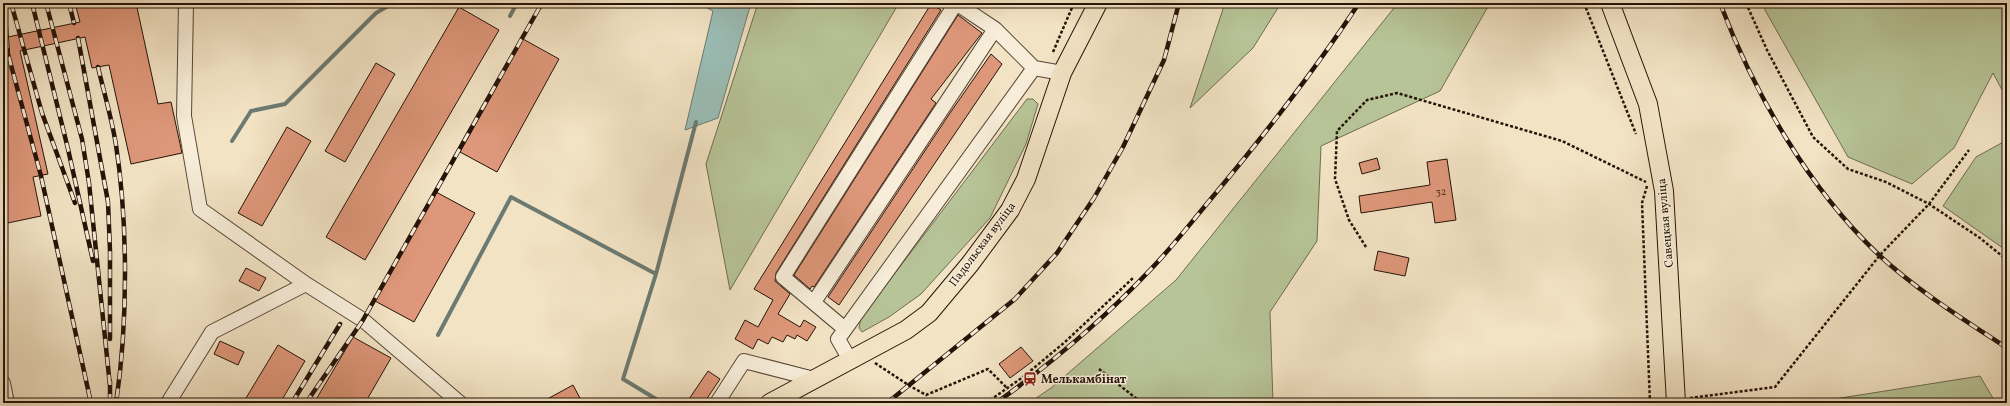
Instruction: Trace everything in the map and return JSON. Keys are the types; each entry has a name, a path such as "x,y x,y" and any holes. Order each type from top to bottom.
{"main road":[{"name":"Падольская вуліца","path":"770,403 906,330 929,313 970,264 1010,210 1026,179 1047,70 1098,3"},
{"name":"Савецкая вуліца","path":"1610,3 1648,104 1664,192 1676,401"}],"lane":[{"path":"186,3 184,116 200,209 306,284 363,320 460,403"},
{"path":"845,329 784,277 956,3 995,29 1047,70 838,338 856,357"},
{"path":"814,302 995,29"},
{"path":"168,403 212,332 306,284"},
{"path":"717,403 744,361 814,379"},
{"path":"3,383 7,403"}],"path":[{"path":"1047,70 1074,3"},
{"path":"1584,3 1634,127 1638,141"},
{"path":"1746,3 1767,50 1813,137 1848,169 1886,182 1929,204 1980,238 2007,260"},
{"path":"1366,247 1349,220 1335,179 1337,131 1367,100 1397,93 1562,141 1664,192"},
{"path":"1676,401 1775,387 1880,255 1929,204 1969,150"},
{"path":"1646,176 1648,183 1642,203 1650,403"},
{"path":"986,403 1024,377 1065,342 1132,278"},
{"path":"856,357 926,394 988,369 1007,388"},
{"path":"1099,369 1142,403"}],"green space":[{"path":"758,3 899,3 730,290 706,164"},
{"path":"1225,3 1281,3 1253,48 1190,108"},
{"path":"1398,3 1490,3 1440,91 1321,146 1317,241 1270,312 1273,403 1029,403 1051,388 1176,280"},
{"path":"1764,3 2007,3 2007,99 1993,73 1954,148 1912,184 1848,157 1765,10"},
{"path":"1027,99 1033,99 1038,104 1026,144 990,218 921,294 889,317 862,332 859,328 861,318"},
{"path":"2007,140 2007,251 1943,206 1976,157"},
{"path":"1980,376 1994,400 1968,403 1809,403"}],"water":[{"path":"698,3 751,3 718,118 685,130 713,11"}],"building":[{"path":"75,3 136,3 158,104 171,102 182,153 131,164 109,65 92,68 85,37 20,51 48,174 33,177 41,216 3,224 3,38 80,22"},
{"path":"931,4 941,10 776,273 775,281 790,294 778,314 800,327 804,320 816,327 807,341 797,335 795,339 787,335 783,342 772,337 768,344 758,339 753,349 735,339 745,320 758,327 773,300 754,289"},
{"path":"459,7 499,30 365,260 326,237"},
{"path":"958,15 982,33 931,99 936,103 814,287 812,286 810,289 794,275"},
{"path":"523,39 559,59 497,172 460,152"},
{"path":"991,54 1002,64 839,305 828,297"},
{"path":"376,63 395,74 345,162 325,151"},
{"path":"287,127 311,141 262,226 238,213"},
{"path":"1377,158 1380,169 1362,174 1359,163"},
{"path":"1447,159 1456,220 1435,223 1432,202 1361,213 1359,196 1430,185 1427,162"},
{"path":"436,192 475,213 414,322 375,301"},
{"path":"1378,251 1409,258 1405,276 1374,270"},
{"path":"246,268 266,278 259,291 239,281"},
{"path":"353,337 391,358 365,403 314,403"},
{"path":"220,341 244,352 238,365 214,354"},
{"path":"278,345 305,361 280,403 243,403"},
{"path":"1021,347 1033,361 1010,378 999,364"},
{"path":"708,371 720,379 704,403 695,403 689,399"},
{"path":"573,385 581,400 575,403 540,403"}],"waterway":[{"path":"232,141 251,111 285,104 376,13 393,3"},
{"path":"510,16 517,3"},
{"path":"661,402 623,379 656,274 696,122"},
{"path":"438,335 511,197 656,274"}],"railway":[{"path":"4,3 8,54 41,176 91,403"},
{"path":"11,3 42,113 75,203"},
{"path":"32,3 68,149 93,261"},
{"path":"46,3 82,139 89,183 110,386"},
{"path":"69,3 74,23"},
{"path":"306,403 363,320 542,3"},
{"path":"887,403 1015,299 1057,253 1094,198 1123,147 1164,60 1179,3"},
{"path":"996,403 1058,356 1097,322 1116,305 1160,259 1234,171 1308,77 1359,3"},
{"path":"1720,3 1749,71 1786,138 1829,200 1853,229 1879,255 1909,281 2007,348"},
{"path":"78,38 108,202 110,251 110,339"},
{"path":"98,67 116,145 123,207 125,274 123,340 116,403"},
{"path":"292,403 340,324"},
{"path":"110,381 110,403"}],"place":[{"name":"Мелькамбінат","path":"1030,379"}]}
